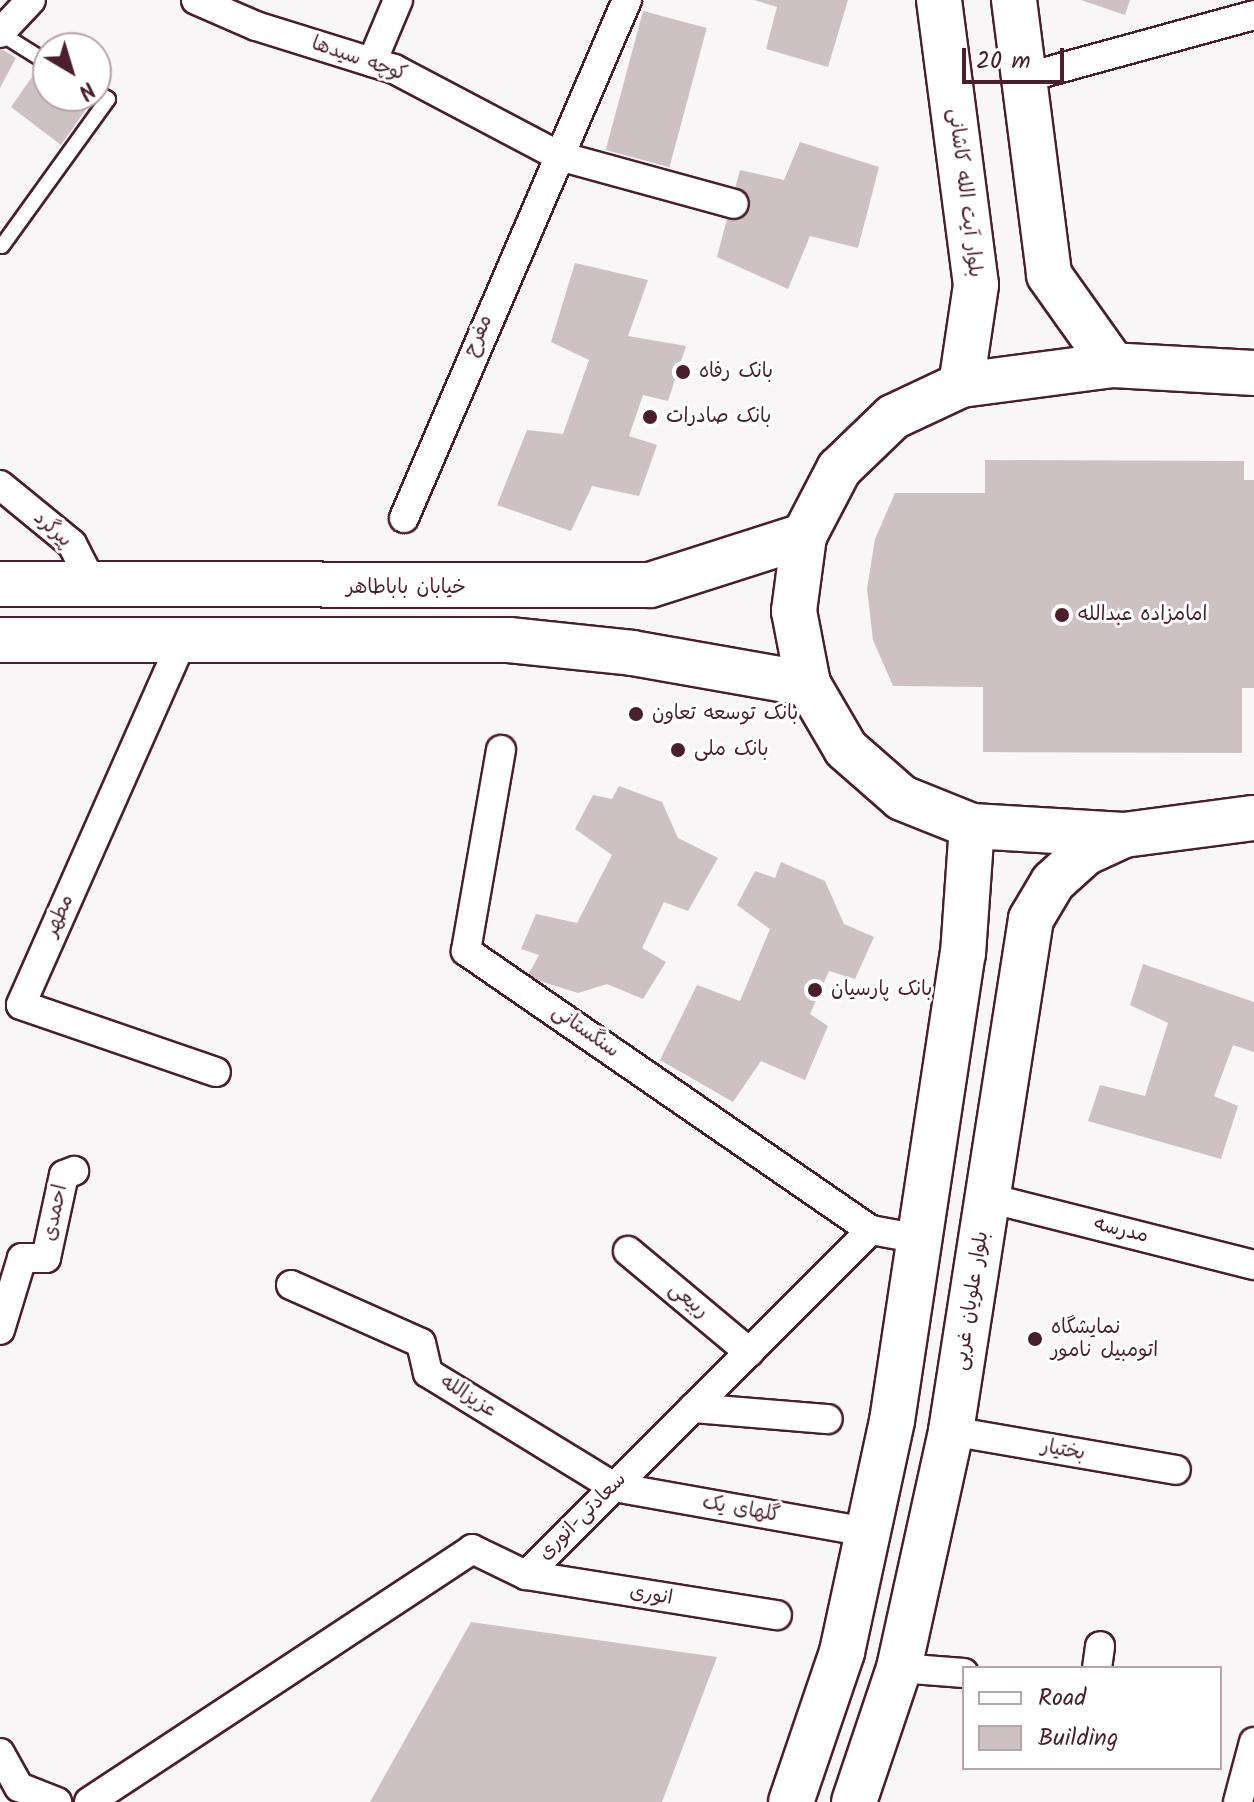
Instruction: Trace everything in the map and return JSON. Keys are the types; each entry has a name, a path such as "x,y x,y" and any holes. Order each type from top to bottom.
{"main road":[{"name":"بلوار آیت الله کاشانی","path":"939,0 976,285 961,385"},
{"path":"1014,0 1049,275 1113,365"},
{"path":"1254,373 1113,365 961,385 893,417 839,469 804,536 794,611 808,684 846,749 902,798 972,826 1124,835 1254,818"},
{"name":"خیابان باباطاهر","path":"0,584 650,585 804,536"},
{"path":"0,640 509,640 632,653 808,684"},
{"path":"791,1802 834,1673 867,1532 920,1239 963,954 972,826"},
{"name":"بلوار علویان غربی","path":"854,1802 896,1678 951,1431 1031,919 1053,882 1085,853 1124,835"},
{"path":"834,1673 896,1678"}],"street":[{"path":"0,33 31,0"},
{"name":"کوچه سیدها","path":"196,0 372,62 559,156 734,204"},
{"path":"372,62 398,0"},
{"name":"مفرح","path":"404,518 627,0"},
{"path":"1024,78 1254,15"},
{"name":"پیرگرد","path":"0,485 72,544 93,585"},
{"name":"مطهر","path":"183,639 21,1005 216,1072"},
{"name":"سنگستانی","path":"501,750 466,951 871,1230"},
{"name":"احمدی","path":"0,1330 22,1258 46,1258 64,1175 74,1171"},
{"name":"مدرسه","path":"989,1198 1254,1265"},
{"path":"871,1230 920,1239"},
{"name":"سعادتی-انوری","path":"89,1802 472,1549 526,1575 871,1230"},
{"name":"ربیعی","path":"628,1251 749,1352"},
{"name":"عزیزالله","path":"291,1285 421,1343 428,1373 614,1487"},
{"path":"693,1408 828,1419"},
{"name":"بختیار","path":"951,1431 1176,1470"},
{"name":"گلهای یک","path":"614,1487 867,1532"},
{"name":"انوری","path":"526,1575 777,1615"},
{"path":"896,1678 962,1673"},
{"path":"1238,1802 1254,1742"},
{"path":"0,1753 19,1787 57,1802"}],"lane":[{"path":"0,33 32,53"},
{"path":"2,246 99,112"}],"building":[{"path":"754,0 848,0 828,67 766,49 777,7"},
{"path":"1081,0 1130,0 1125,15"},
{"path":"643,11 707,28 669,167 606,150"},
{"path":"0,48 16,58 0,88"},
{"path":"32,77 32,112 84,112 61,145 11,107"},
{"path":"800,142 879,167 858,248 810,236 788,289 717,257 740,170 784,180"},
{"path":"575,263 648,280 628,336 686,346 668,401 643,395 629,436 657,445 639,496 592,486 571,531 497,505 527,430 563,434 589,360 551,342"},
{"name":"امامزاده عبدالله","path":"985,460 1244,461 1244,480 1254,480 1254,688 1242,688 1242,753 983,752 983,687 893,686 873,640 867,589 875,539 895,493 985,493"},
{"path":"619,786 662,802 678,838 718,858 688,911 664,902 642,948 666,962 643,999 607,984 578,993 527,977 539,955 521,949 536,914 577,923 612,855 575,829 593,795 612,799"},
{"path":"781,862 825,881 844,924 874,937 855,979 829,971 810,1014 828,1026 805,1080 761,1061 733,1102 660,1060 697,985 740,1001 770,929 737,905 755,871 775,878"},
{"path":"1143,964 1254,1002 1254,1052 1233,1045 1214,1096 1238,1106 1221,1159 1088,1121 1100,1085 1145,1096 1168,1023 1130,1005"},
{"path":"471,1622 717,1657 662,1802 370,1802"}],"place":[{"name":"بانک رفاه","path":"683,372"},
{"name":"بانک صادرات","path":"650,417"},
{"name":"امامزاده عبدالله","path":"1062,615"},
{"name":"بانک توسعه تعاون","path":"636,714"},
{"name":"بانک ملی","path":"678,750"},
{"name":"بانک پارسیان","path":"815,990"},
{"name":"نمایشگاه اتومبیل نامور","path":"1035,1339"}]}
